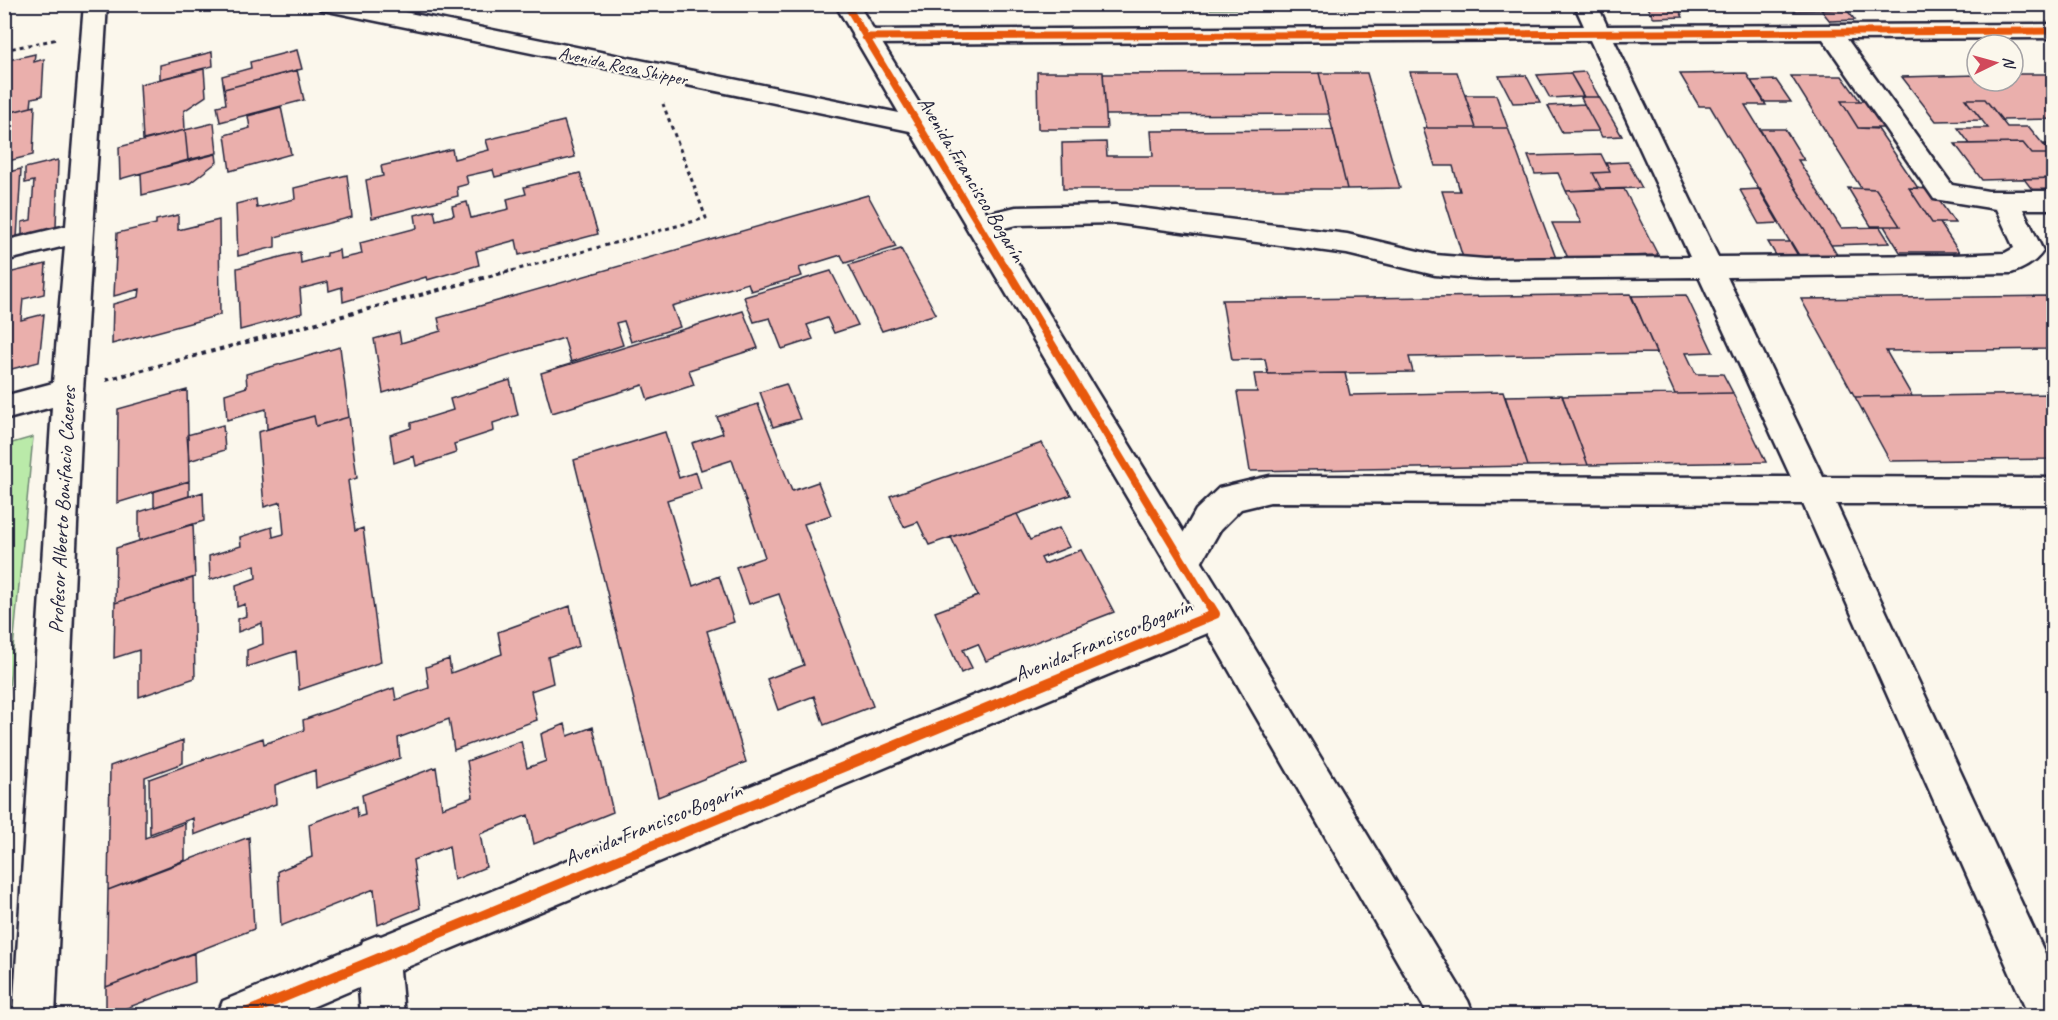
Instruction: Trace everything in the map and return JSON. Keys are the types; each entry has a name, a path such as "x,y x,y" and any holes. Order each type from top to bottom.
{"street":[{"name":"Avenida Rosa Shipper","path":"328,4 651,72 919,125"},
{"name":"Avenida Francisco Bogarín","path":"238,1016 378,956 1215,614 846,4"},
{"name":"Profesor Alberto Bonifacio Cáceres","path":"34,1016 68,391 95,18"},
{"path":"1592,19 1813,490 2051,1016"},
{"path":"865,37 1592,19 1830,32 2054,31"},
{"path":"1830,32 1943,193 1988,201 2054,200"},
{"path":"979,225 1016,216 1115,214 1347,244 1435,265 1485,269 2012,263 2029,251 2005,200"},
{"path":"4,251 80,233"},
{"path":"4,408 68,391"},
{"path":"1184,562 1208,520 1231,498 1270,489 2054,491"},
{"path":"1215,614 1453,1016"},
{"path":"378,956 383,1016"}],"path":[{"path":"4,50 95,18"},
{"path":"68,391 706,218 651,72"}],"green space":[{"path":"1551,4 1553,7 918,11 913,5"},
{"path":"33,437 5,733 5,445"}],"building":[{"path":"1646,4 1728,4 1730,7 1678,8 1683,17 1654,18"},
{"path":"1790,4 1845,4 1849,9 1794,11"},
{"path":"1904,4 1959,4 1962,9 1909,10"},
{"path":"2017,4 2054,4 2054,9 2021,10"},
{"path":"1846,9 1855,20 1830,21 1821,10"},
{"path":"297,50 302,69 224,89 222,76 251,68 250,62"},
{"path":"212,52 213,66 160,79 160,65"},
{"path":"35,54 34,62 44,59 42,96 32,98 31,107 4,114 4,61"},
{"path":"204,69 206,96 184,111 185,130 143,140 140,84"},
{"path":"297,70 304,100 220,122 217,106 226,104 224,89"},
{"path":"1037,72 1103,72 1107,129 1038,129"},
{"path":"1410,72 1457,72 1476,128 1427,128"},
{"path":"1585,72 1599,97 1584,97 1570,73"},
{"path":"1319,73 1367,73 1400,188 1347,189"},
{"path":"1319,73 1329,114 1106,115 1103,74"},
{"path":"1570,73 1583,96 1550,98 1537,75"},
{"path":"1746,73 1766,105 1745,105 1839,258 1800,259 1710,106 1699,106 1680,74"},
{"path":"2025,74 2054,74 2054,119 2002,120 1985,99 1965,99 1982,120 1936,121 1902,77 1965,75 1965,93 2025,93"},
{"path":"1526,75 1540,102 1513,103 1499,76"},
{"path":"1791,76 1842,76 1860,101 1841,101 1858,128 1878,129 1918,188 1909,188 1932,223 1940,223 1959,252 1900,252 1884,226 1900,226 1876,189 1861,188"},
{"path":"1776,80 1791,102 1765,102 1751,81"},
{"path":"1465,95 1496,95 1508,128 1476,128"},
{"path":"1599,97 1622,136 1602,137 1581,98"},
{"path":"1965,99 1985,99 2007,127 2029,127 2051,154 2032,154 2023,143 1970,144 1958,128 1988,128"},
{"path":"1841,101 1875,101 1893,128 1858,128"},
{"path":"1584,104 1599,131 1562,132 1548,106"},
{"path":"35,106 33,155 4,162 4,114"},
{"path":"281,107 291,154 230,171 225,135 250,128 248,116"},
{"path":"564,121 575,157 495,177 493,170 466,176 468,184 457,187 458,196 372,218 366,180 383,176 381,166 452,149 454,159 489,150 486,140"},
{"path":"214,123 217,153 188,160 185,130"},
{"path":"1423,128 1508,128 1557,261 1464,261 1442,191 1460,191 1453,166 1435,166"},
{"path":"1759,129 1785,129 1804,160 1798,160 1841,228 1880,227 1890,243 1831,245"},
{"path":"185,130 188,160 120,179 119,147"},
{"path":"1333,130 1347,189 1063,189 1062,143 1106,142 1107,156 1153,156 1151,131"},
{"path":"2023,143 2032,154 2051,154 2044,144 2054,144 2054,178 1982,180 1955,144"},
{"path":"216,154 217,162 190,183 142,195 141,173"},
{"path":"1601,154 1610,172 1593,173 1601,189 1566,191 1558,173 1535,174 1528,156"},
{"path":"58,160 56,228 22,237 22,222 31,220 34,181 25,183 25,168"},
{"path":"1628,162 1642,188 1601,189 1593,173 1610,172 1606,163"},
{"path":"21,169 17,238 4,241 4,173"},
{"path":"580,173 598,234 519,255 516,240 476,251 479,265 427,280 426,277 343,302 342,287 329,291 328,282 300,289 302,313 240,330 237,268 300,252 301,263 339,250 340,259 362,254 360,243 417,228 415,215 434,210 436,220 454,215 452,206 467,202 471,218 509,209 507,199 526,194 524,187"},
{"path":"347,175 352,217 275,237 275,247 238,256 236,204 256,199 257,208 295,199 294,188"},
{"path":"2054,178 2054,197 2038,197 2024,179"},
{"path":"1848,188 1876,189 1900,226 1871,226"},
{"path":"1909,188 1931,189 1955,223 1932,223"},
{"path":"1624,189 1658,255 1568,258 1552,223 1581,223 1566,191"},
{"path":"1760,189 1780,223 1759,224 1740,190"},
{"path":"868,195 896,247 845,263 841,255 799,268 802,276 751,291 748,283 672,306 680,327 631,342 624,321 616,323 623,345 571,362 564,338 383,393 374,339 399,332 401,343 441,331 438,318"},
{"path":"178,215 178,230 219,220 220,315 112,344 113,304 139,297 140,289 114,296 117,233 156,224 156,220"},
{"path":"1768,242 1791,242 1803,262 1780,262"},
{"path":"901,249 936,314 882,331 849,265"},
{"path":"46,264 44,294 23,299 21,320 44,314 39,362 4,371 4,274"},
{"path":"831,271 858,325 834,333 827,318 807,325 813,339 782,349 770,318 754,322 744,297"},
{"path":"1631,294 1656,353 1409,357 1413,372 1345,373 1268,374 1265,359 1232,360 1222,300"},
{"path":"1686,295 1713,352 1686,353 1696,374 1723,374 1733,393 1675,394 1631,296"},
{"path":"2052,296 2054,349 1886,351 1912,396 1855,397 1801,299"},
{"path":"743,311 758,348 689,370 694,385 648,400 643,385 552,413 541,373"},
{"path":"340,347 349,417 316,426 314,416 267,429 266,409 227,420 225,394 247,387 246,374"},
{"path":"1345,373 1350,395 1503,392 1528,466 1250,471 1237,392 1257,392 1254,374"},
{"path":"510,380 518,415 493,423 494,431 454,444 456,453 416,466 414,456 394,463 390,435 411,428 411,423 453,410 450,399"},
{"path":"786,384 800,419 773,427 760,392"},
{"path":"187,390 189,481 117,503 118,409"},
{"path":"1733,393 1766,462 1588,465 1562,396"},
{"path":"2054,394 2054,459 1890,461 1855,397"},
{"path":"1562,395 1588,465 1528,466 1505,396"},
{"path":"758,404 792,491 818,482 831,515 804,524 873,706 824,725 814,696 778,710 767,679 804,665 779,594 749,604 736,567 765,557 732,460 701,470 692,443 723,433 717,417"},
{"path":"314,416 316,426 349,417 357,478 348,481 355,531 363,528 381,662 299,690 296,651 247,667 247,650 263,644 262,623 238,632 238,619 246,616 245,604 237,607 236,585 256,578 255,565 210,580 209,556 241,546 240,537 272,527 273,537 284,534 281,502 264,507 258,432"},
{"path":"223,425 225,450 189,461 187,435"},
{"path":"665,432 679,478 696,472 701,489 667,500 693,586 719,576 734,622 707,631 746,762 658,797 574,460"},
{"path":"1042,443 1071,495 929,545 918,522 904,527 890,496"},
{"path":"11,455 4,512 4,457"},
{"path":"189,481 189,496 154,507 154,491"},
{"path":"203,492 204,521 139,541 139,512"},
{"path":"1017,514 1030,540 1059,528 1069,547 1041,558 1044,564 1081,550 1114,612 986,661 978,644 963,650 972,668 961,673 935,612 978,596 951,537"},
{"path":"193,524 195,577 115,603 116,548"},
{"path":"193,578 195,678 139,697 139,650 114,658 115,603"},
{"path":"570,606 579,646 548,657 553,683 531,691 537,720 454,750 449,719 398,738 400,758 316,788 315,770 275,785 276,804 194,835 193,818 150,834 149,779 263,738 264,744 304,730 303,720 394,688 396,700 429,688 426,667 449,659 451,673 502,654 498,632"},
{"path":"565,724 568,736 593,727 613,812 534,844 528,815 480,834 486,867 454,880 449,846 413,860 420,908 378,925 374,889 281,926 278,871 312,857 309,824 357,806 358,817 365,815 362,795 436,767 442,808 473,797 467,761 521,741 527,768 546,761 541,734"},
{"path":"183,740 183,763 145,777 145,838 185,823 185,860 108,890 110,766"},
{"path":"249,837 254,929 106,987 108,890"},
{"path":"194,953 195,982 106,1016 106,987"}],"cycle path":[{"path":"238,1016 1215,614 846,4"},
{"path":"865,37 2054,31"}]}
